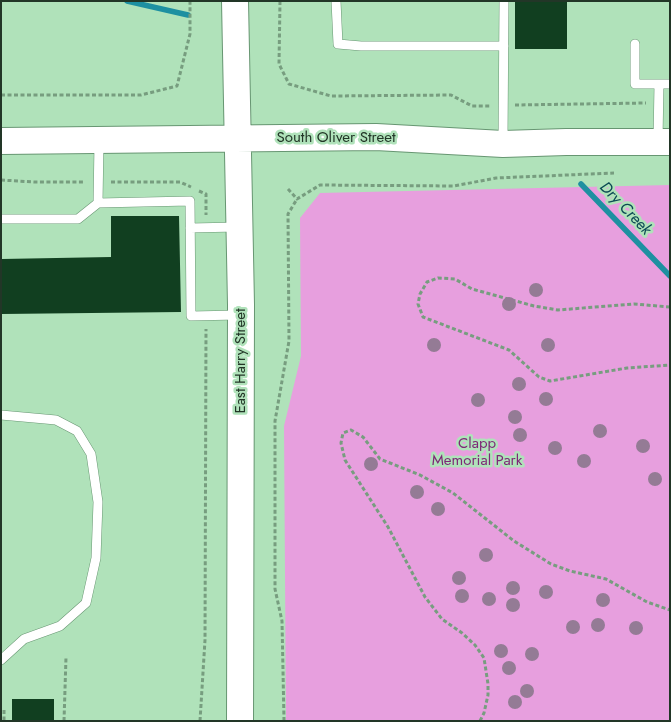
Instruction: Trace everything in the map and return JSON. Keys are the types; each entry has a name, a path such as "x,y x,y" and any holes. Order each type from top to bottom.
{"main road":[{"name":"East Harry Street","path":"235,1 240,315 240,721"},
{"name":"South Oliver Street","path":"1,141 376,137 503,144 664,142"}],"lane":[{"path":"336,1 338,44 361,46 504,46"},
{"path":"503,144 504,1"},
{"path":"635,44 635,84 670,84"},
{"path":"659,84 658,103 664,142"},
{"path":"98,202 99,140"},
{"path":"1,219 78,219 98,202 190,201 191,316 240,315"},
{"path":"190,228 239,227"},
{"path":"1,415 56,420 77,431 91,454 98,502 96,558 86,603 60,626 24,639 1,660"}],"path":[{"path":"1,96 142,95 177,86 190,34 190,1"},
{"path":"280,1 279,64 289,84 331,96 451,95 472,106 658,103"},
{"path":"284,721 282,621 275,589 275,421 289,341 288,214 297,199 320,185 454,186 496,178 614,173"},
{"path":"1,180 35,182 180,182 206,194 206,228"},
{"path":"288,189 297,199"},
{"path":"670,307 634,304 558,310 534,306 472,289 455,279 438,278 427,282 420,294 418,304 424,317 509,350 539,377 550,381 627,368 670,365"},
{"path":"200,721 205,640 206,316"},
{"path":"480,721 488,695 484,658 475,645 442,619 425,597 388,527 344,460 341,443 343,433 351,430 363,436 380,459 420,475 452,493 514,541 551,564 570,571 606,579 647,602 670,610"},
{"path":"64,721 66,657"},
{"path":"4,710 4,721"}],"green space":[{"name":"Clapp Memorial Park","path":"670,185 670,721 286,721 284,426 301,356 300,218 320,193"}],"building":[{"path":"515,1 567,1 567,49 515,49"},
{"path":"111,216 179,216 181,312 2,314 2,259 111,257"},
{"path":"12,699 54,699 54,721 12,721"}],"waterway":[{"name":"Dry Creek","path":"127,1 188,15"},
{"name":"Dry Creek","path":"581,184 670,276"}]}
